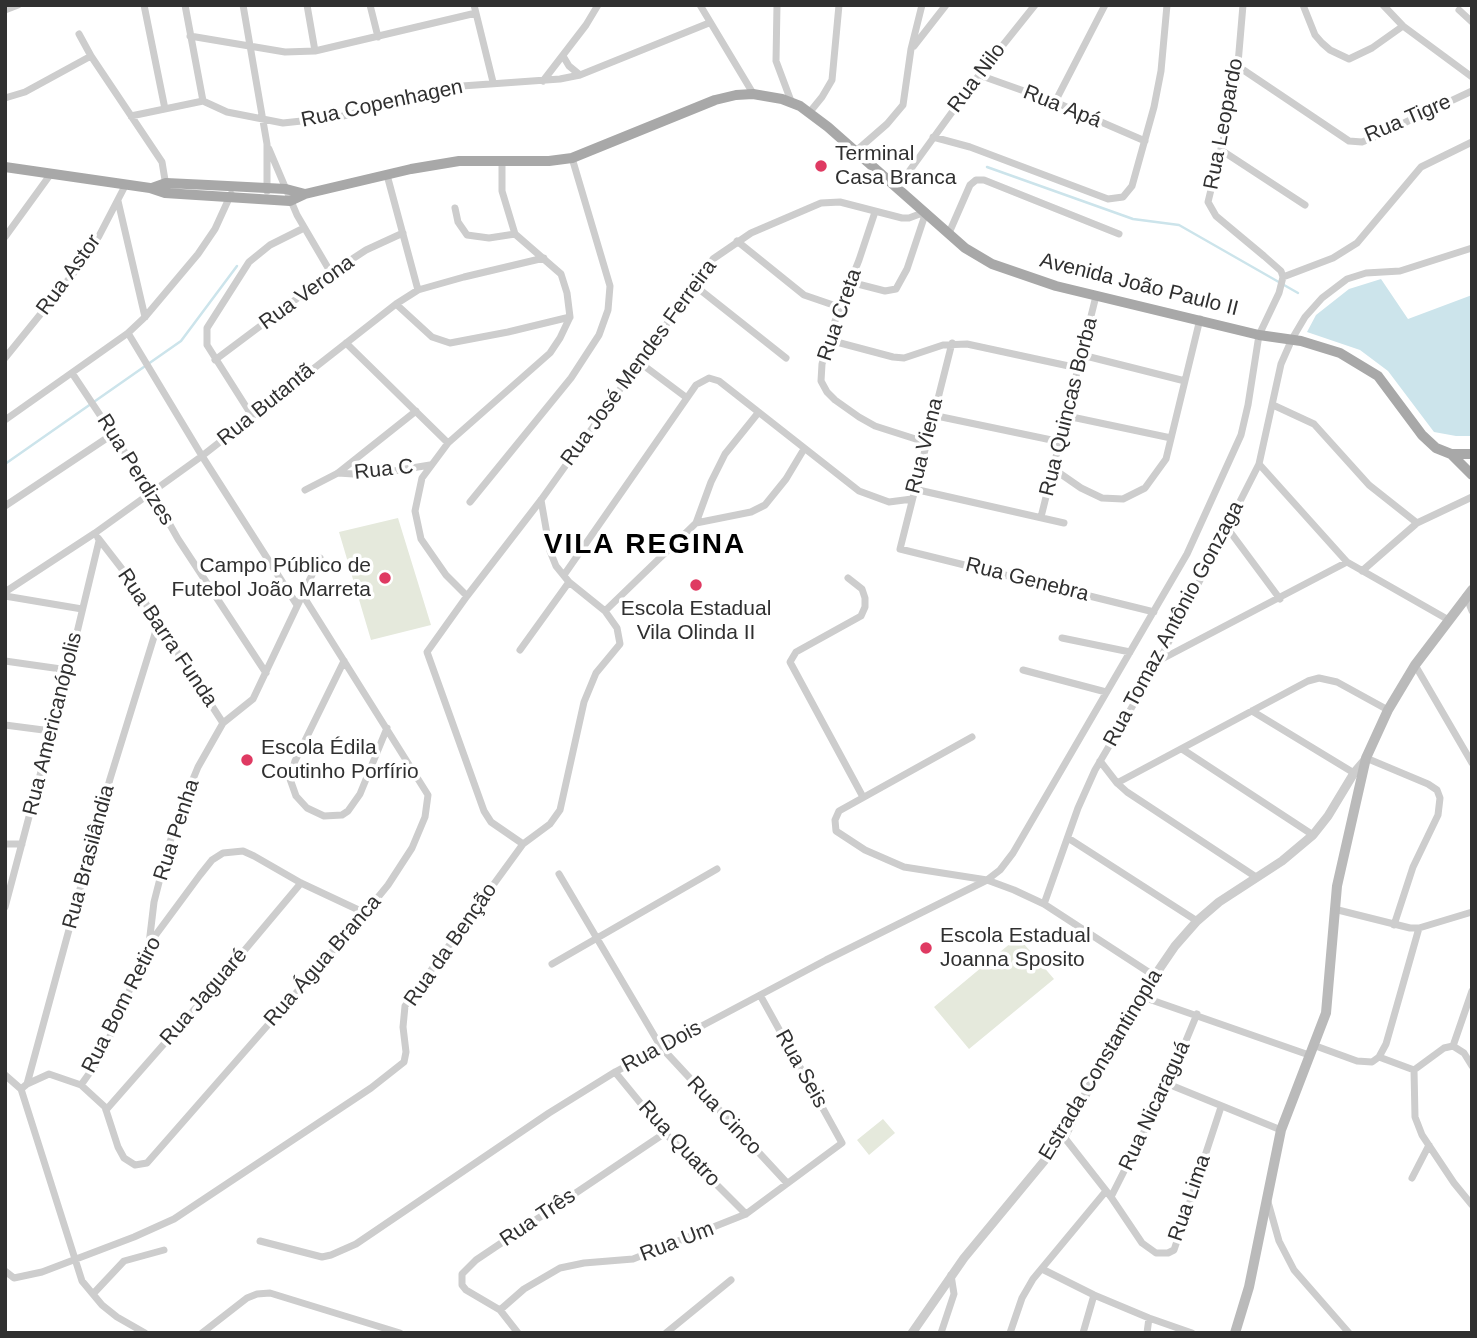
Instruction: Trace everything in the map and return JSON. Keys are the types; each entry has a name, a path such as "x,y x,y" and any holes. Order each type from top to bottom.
{"main road":[{"name":"Avenida João Paulo II","path":"754,97 808,113"},
{"name":"Avenida João Paulo II","path":"5,167 125,186 305,194 459,161 542,161 572,158 715,100 754,97 791,101 856,151 965,248 992,264 1056,286 1340,353 1378,376 1422,435 1436,448 1451,454 1471,470"},
{"path":"1451,454 1472,454"},
{"path":"1235,1333 1249,1287 1281,1130 1326,1013 1335,909 1346,839 1366,758 1388,710 1415,665 1469,593"}],"street":[{"path":"5,10 18,5"},
{"path":"144,5 165,109"},
{"path":"131,116 203,101 185,5"},
{"path":"243,5 267,145 304,228 331,273"},
{"path":"307,5 315,51"},
{"path":"370,5 377,37"},
{"path":"543,81 597,5"},
{"path":"700,5 754,97"},
{"path":"777,5 776,61 791,101"},
{"path":"808,113 832,80 839,9 846,5"},
{"path":"856,151 887,124 903,105 911,49 922,5"},
{"path":"911,49 946,5"},
{"name":"Rua Nilo","path":"897,188 979,75 1035,5"},
{"path":"1055,103 1105,5"},
{"path":"933,137 970,147 1108,199 1117,199 1129,192 1132,186 1145,141 1161,71 1167,5"},
{"name":"Rua Leopardo","path":"1243,5 1239,67 1208,202 1216,216 1281,271 1283,277"},
{"path":"1303,5 1315,34 1330,50 1345,58 1360,55 1403,26"},
{"path":"1383,5 1403,26 1472,77"},
{"path":"190,36 250,48 285,52 315,51 377,37 475,9"},
{"name":"Rua Copenhagen","path":"475,9 493,82"},
{"path":"1459,10 1472,22"},
{"name":"Rua Copenhagen","path":"203,101 227,112 283,123 314,121 435,92 493,82 543,81 580,75 709,23"},
{"path":"79,34 162,162 165,188"},
{"path":"5,98 25,92 91,56"},
{"path":"563,56 569,66 580,75"},
{"name":"Rua Tigre","path":"1239,67 1349,141 1362,142 1372,138 1472,91"},
{"name":"Rua Apá","path":"979,75 1145,141"},
{"path":"1283,277 1332,258 1357,243 1421,167 1472,142"},
{"path":"267,145 267,194"},
{"path":"1221,150 1304,205"},
{"path":"470,502 571,378 599,335 608,310 610,286 572,158"},
{"path":"467,596 446,575 421,540 416,519 416,499 422,478 448,443 550,353 569,317 564,280 555,267 515,234 502,191 502,160"},
{"path":"5,237 50,175"},
{"path":"387,175 418,290"},
{"path":"949,233 970,185 976,180 984,180 1119,234"},
{"name":"Rua Astor","path":"5,358 73,274 99,236 125,186"},
{"path":"5,420 128,333 145,317 198,254 215,229 231,192"},
{"path":"118,201 145,317"},
{"name":"Rua José Mendes Ferreira","path":"523,844 491,822 484,811 428,653 713,259 737,241 821,203 837,201 909,218 926,211"},
{"path":"455,208 458,222 467,235 489,238 515,234"},
{"path":"850,282 885,290 896,289 907,269 926,211"},
{"name":"Rua Creta","path":"875,212 829,340 821,374 823,385 848,409 875,426 925,442"},
{"path":"252,416 207,345 207,328 240,273 259,252 304,228"},
{"name":"Rua Verona","path":"215,360 331,273 366,250 403,233"},
{"path":"737,241 804,295 839,307"},
{"name":"Rua Tomaz Antônio Gonzaga","path":"1044,904 1100,761 1159,661 1259,464 1288,339 1322,298 1347,279 1366,273 1400,271 1472,248"},
{"name":"Rua Butantã","path":"5,594 97,537 346,342 418,290 464,276 544,258"},
{"name":"Rua Dois","path":"260,1241 322,1257 356,1244 549,1113 615,1072 826,960 987,880 1000,870 1013,853 1187,554 1236,448 1263,336 1283,277"},
{"path":"694,285 786,358"},
{"name":"Rua Quincas Borba","path":"1041,517 1055,470 1096,296"},
{"path":"396,304 432,337 450,343 569,317"},
{"path":"1055,470 1093,494 1111,500 1136,494 1150,483 1166,460 1199,319"},
{"path":"128,333 297,605"},
{"path":"829,340 904,358 952,343 980,345 1078,368"},
{"path":"346,342 448,443"},
{"name":"Rua Viena","path":"900,549 952,343"},
{"path":"1082,355 1185,381"},
{"path":"639,362 687,398"},
{"name":"Rua Perdizes","path":"72,373 267,673"},
{"path":"520,650 699,382 713,379 848,485 889,502 912,499"},
{"path":"1273,405 1314,424 1369,485 1417,523"},
{"path":"305,490 338,473 416,411"},
{"path":"541,500 550,551 556,566 566,579 605,611 696,523 725,454 758,413"},
{"path":"932,415 1061,442"},
{"path":"1067,416 1171,438"},
{"path":"5,506 113,434"},
{"path":"696,523 751,512 765,505 786,479 804,449"},
{"path":"1259,464 1347,562 1447,619"},
{"name":"Rua C","path":"338,473 369,475 430,465"},
{"path":"914,489 1064,523"},
{"path":"1362,571 1417,523 1472,497"},
{"path":"1228,529 1280,598"},
{"name":"Rua Barra Funda","path":"97,537 128,578 223,723 253,699 320,558"},
{"name":"Rua Americanópolis","path":"5,906 68,670 97,537"},
{"name":"Rua Genebra","path":"900,549 1154,612"},
{"path":"1159,661 1347,562"},
{"path":"848,578 862,589 865,607 861,616 796,652 790,662 863,797"},
{"path":"1469,593 1472,611"},
{"path":"5,594 82,609"},
{"name":"Rua Água Branca","path":"24,1087 49,1074 81,1085 103,1103 124,1158 135,1165 147,1163 365,913 406,858 425,817 428,795 302,594"},
{"name":"Rua da Benção","path":"5,1271 14,1278 25,1277 134,1237 182,1214 404,1062 406,1052 402,1027 405,1006 523,844 550,824 560,810 584,702 596,674 620,644 617,628 605,611"},
{"name":"Rua Brasilândia","path":"24,1087 110,779 158,624"},
{"path":"1062,638 1130,652"},
{"path":"5,661 68,670"},
{"path":"344,661 295,761 290,779 296,796 307,808 324,816 342,815 348,811 360,793 387,728"},
{"path":"1415,665 1472,764"},
{"path":"1023,670 1106,692"},
{"path":"1117,783 1285,691 1319,678 1337,682 1388,710"},
{"path":"1252,711 1354,773"},
{"name":"Rua Penha","path":"149,944 157,889 172,835 198,767 223,723"},
{"path":"5,725 51,731"},
{"path":"972,737 839,811 835,820 836,831 846,839 904,867 987,880 1044,904 1153,975"},
{"path":"1182,749 1313,835"},
{"path":"1366,758 1428,784 1437,790 1440,798 1438,815 1409,878 1394,925"},
{"name":"Estrada Constantinopla","path":"912,1333 951,1275 1064,1137 1121,1025 1153,975 1197,921 1219,902 1282,861 1313,835 1366,758"},
{"path":"1100,761 1117,783 1144,804 1255,877"},
{"path":"1068,838 1197,921"},
{"path":"5,844 22,844"},
{"name":"Rua Bom Retiro","path":"81,1085 107,1043 149,944 212,860 223,853 243,851 301,883 365,913"},
{"path":"552,964 717,869"},
{"name":"Rua Cinco","path":"559,874 661,1047 788,1184"},
{"name":"Rua Jaguaré","path":"106,1110 208,995 301,883"},
{"path":"1335,909 1394,925 1419,928 1472,912"},
{"path":"1140,996 1311,1050 1372,1062 1379,1057 1389,1035 1419,928"},
{"path":"1453,1046 1472,991"},
{"name":"Rua Seis","path":"760,995 842,1143"},
{"name":"Rua Nicaraguá","path":"1010,1333 1022,1298 1033,1279 1108,1194 1168,1084 1197,1014"},
{"path":"1414,1070 1444,1048 1453,1046 1464,1053 1472,1066"},
{"path":"1379,1057 1414,1070"},
{"path":"1414,1070 1417,1125 1454,1183 1472,1205"},
{"name":"Rua Quatro","path":"615,1072 665,1133 746,1214"},
{"path":"5,1076 24,1087 82,1281 117,1317 145,1333"},
{"path":"1168,1084 1281,1130"},
{"name":"Rua Lima","path":"1064,1137 1142,1243 1156,1253 1171,1252 1221,1107"},
{"name":"Rua Três","path":"500,1310 462,1285 462,1274 467,1267 665,1133"},
{"name":"Rua Um","path":"500,1310 524,1289 560,1268 633,1259 746,1214 842,1143"},
{"path":"1412,1178 1429,1145"},
{"path":"1267,1195 1271,1219 1294,1270 1349,1333"},
{"path":"93,1294 124,1261 164,1250"},
{"path":"1042,1269 1094,1295 1192,1333"},
{"path":"941,1333 954,1294 951,1275"},
{"path":"666,1333 731,1280"},
{"path":"202,1333 247,1298 270,1293 400,1333"},
{"path":"1083,1333 1094,1295"},
{"path":"500,1310 518,1333"},
{"path":"1147,1333 1149,1318"}],"shaded area":[{"name":"Campo Público de Futebol João Marreta","path":"398,518 431,625 371,640 339,532"},
{"path":"1018,937 1054,979 969,1049 934,1007"},
{"path":"883,1119 895,1133 869,1155 857,1140"}],"water":[{"path":"1381,279 1408,319 1472,295 1472,436 1434,432 1388,371 1360,350 1307,332 1316,315 1349,289"}],"waterway":[{"path":"987,167 1133,219 1179,225 1298,293"},
{"path":"5,464 181,341 237,266"}],"place":[{"name":"Terminal Casa Branca","path":"821,166"},
{"name":"Campo Público de Futebol João Marreta","path":"385,578"},
{"name":"Escola Estadual Vila Olinda II","path":"696,585"},
{"name":"Escola Édila Coutinho Porfírio","path":"247,760"},
{"name":"Escola Estadual Joanna Sposito","path":"926,948"}],"district":[{"name":"VILA REGINA","path":"645,545"}]}
